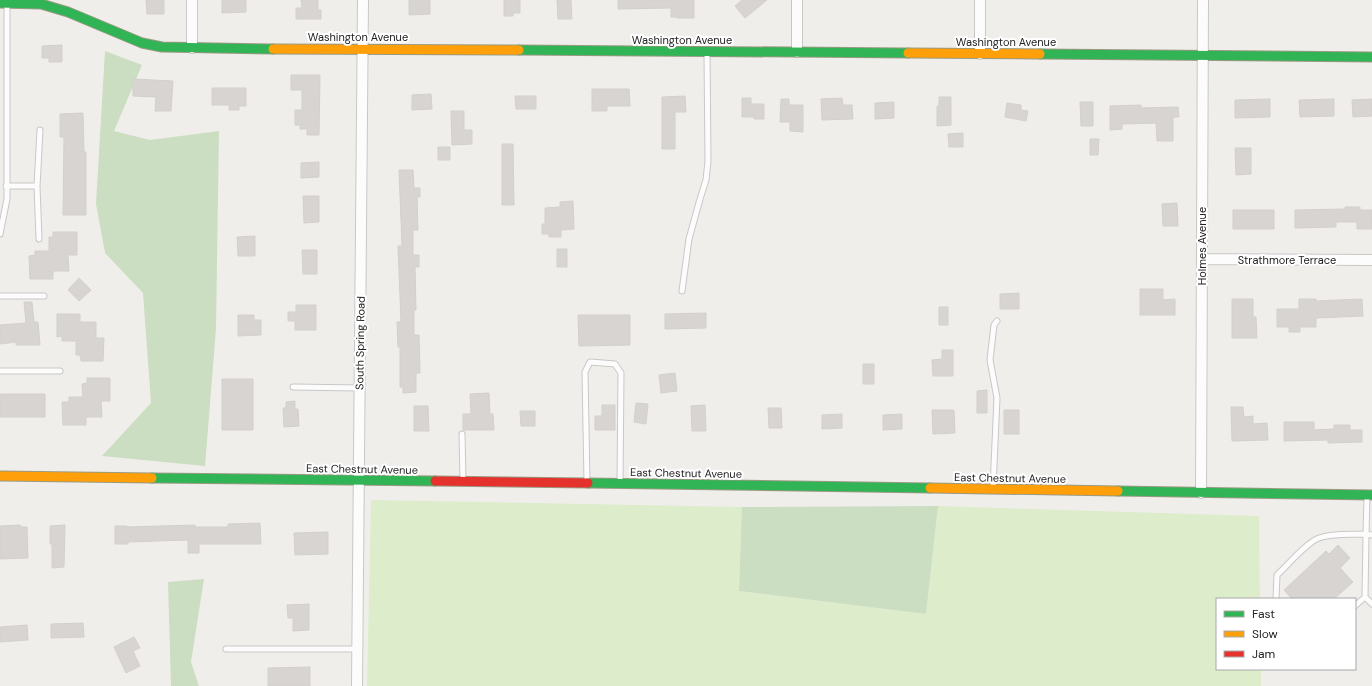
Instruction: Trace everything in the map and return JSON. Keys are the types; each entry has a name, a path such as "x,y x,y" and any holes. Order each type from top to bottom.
{"street":[{"path":"192,0 192,48"},
{"name":"South Spring Road","path":"356,686 363,0"},
{"path":"797,0 797,52"},
{"path":"980,0 980,54"},
{"name":"Holmes Avenue","path":"1201,493 1203,0"},
{"name":"Washington Avenue","path":"5,2 41,4 68,12 142,43 162,47 1372,57"},
{"name":"Strathmore Terrace","path":"1202,259 1372,260"},
{"name":"East Chestnut Avenue","path":"0,476 1370,495"}],"lane":[{"path":"0,234 6,199 3,159 5,2"},
{"path":"682,291 689,239 706,180 708,161 707,52"},
{"path":"39,239 38,186 40,130"},
{"path":"6,186 38,186"},
{"path":"0,296 44,296"},
{"path":"993,490 997,398 990,360 994,325 997,321"},
{"path":"587,483 585,372 590,362 615,364 621,373 620,484"},
{"path":"0,371 60,371"},
{"path":"293,387 360,388"},
{"path":"462,434 463,483"},
{"path":"1370,495 1366,534 1365,597 1372,604"},
{"path":"1276,598 1277,575 1310,544 1318,539 1328,536 1372,535"},
{"path":"1356,605 1365,597"},
{"path":"226,649 357,649"}],"green space":[{"path":"105,51 142,65 114,131 150,140 219,131 216,329 205,466 102,456 151,403 143,293 105,253 96,204"},
{"path":"371,500 742,507 739,591 926,614 938,506 1259,516 1260,598 1216,598 1216,670 1261,670 1261,686 367,686"},
{"path":"938,506 926,614 739,591 742,507"},
{"path":"204,579 191,662 199,686 171,686 168,582"}],"building":[{"path":"146,0 164,0 164,14 147,14"},
{"path":"222,0 246,0 246,12 222,13"},
{"path":"301,0 318,0 318,10 321,10 321,19 296,19 296,8 302,8"},
{"path":"409,0 430,0 430,14 409,15"},
{"path":"504,0 520,0 520,13 513,13 513,16 504,16"},
{"path":"557,0 571,0 572,19 558,19"},
{"path":"618,0 694,0 694,18 671,17 671,8 618,9"},
{"path":"742,0 767,0 745,18 735,6"},
{"path":"62,45 62,62 49,62 49,58 42,58 42,46"},
{"path":"291,75 320,75 319,135 307,135 307,129 300,129 300,125 295,125 295,110 302,110 302,90 291,90"},
{"path":"133,79 173,81 171,111 155,111 156,97 133,96"},
{"path":"212,88 246,88 246,106 239,106 239,110 229,110 229,105 212,105"},
{"path":"592,89 629,89 630,106 607,106 607,111 592,111"},
{"path":"431,94 432,109 412,110 412,95"},
{"path":"515,96 536,96 536,109 516,109"},
{"path":"685,96 686,112 675,112 675,149 662,149 662,97"},
{"path":"939,97 951,97 951,125 937,126 937,106 939,106"},
{"path":"742,98 751,98 751,104 764,104 764,119 742,117"},
{"path":"842,98 843,105 852,105 853,119 822,120 821,99"},
{"path":"781,99 789,99 789,105 803,105 803,132 790,131 790,122 780,122"},
{"path":"1270,99 1270,117 1235,118 1235,100"},
{"path":"1334,99 1334,116 1300,117 1299,100"},
{"path":"1372,99 1372,116 1353,117 1352,100"},
{"path":"894,102 894,118 875,119 875,103"},
{"path":"1080,102 1093,102 1093,126 1081,126"},
{"path":"1007,103 1021,105 1021,110 1028,111 1026,121 1005,117"},
{"path":"1141,105 1141,108 1178,107 1179,117 1173,117 1173,141 1157,141 1156,123 1122,124 1122,129 1110,130 1110,106"},
{"path":"451,111 464,111 464,130 472,130 472,144 452,145"},
{"path":"83,113 84,152 86,152 86,215 63,215 64,137 60,137 60,114"},
{"path":"963,133 963,147 949,147 948,134"},
{"path":"1090,139 1099,139 1098,155 1090,155"},
{"path":"502,144 513,144 514,205 502,205"},
{"path":"438,147 450,147 450,160 438,160"},
{"path":"1235,148 1251,148 1251,174 1236,175"},
{"path":"319,162 319,177 301,178 301,163"},
{"path":"399,170 413,170 414,188 420,188 420,197 417,197 418,230 413,230 413,255 419,255 419,267 415,267 416,310 414,310 414,335 419,335 420,373 416,373 416,392 403,393 403,387 400,387 400,347 398,347 397,322 401,322 398,246 402,246"},
{"path":"303,196 319,196 319,222 304,223"},
{"path":"573,201 574,229 561,230 561,237 549,237 549,234 542,234 542,224 545,224 545,208 560,207 560,202"},
{"path":"1177,203 1178,226 1163,226 1162,204"},
{"path":"1345,207 1360,207 1360,210 1372,210 1372,229 1357,229 1357,222 1336,222 1336,227 1295,228 1295,210 1345,209"},
{"path":"1233,210 1274,210 1274,229 1233,229"},
{"path":"53,232 77,232 77,255 68,255 69,271 53,271 53,279 30,279 29,256 35,255 35,251 49,251 49,237 53,237"},
{"path":"255,236 255,256 238,256 237,237"},
{"path":"557,249 567,249 567,267 557,267"},
{"path":"302,250 317,250 317,274 303,274"},
{"path":"79,278 91,290 79,301 68,290"},
{"path":"1140,289 1163,289 1163,300 1175,299 1175,315 1140,315"},
{"path":"1019,293 1019,309 1000,309 1000,294"},
{"path":"1232,299 1253,299 1253,317 1256,317 1257,338 1232,338"},
{"path":"1299,299 1316,299 1316,301 1362,299 1363,316 1316,318 1316,327 1300,327 1300,332 1289,332 1289,327 1277,327 1277,309 1299,309"},
{"path":"24,302 32,302 34,322 38,322 40,345 16,345 16,342 0,344 0,325 26,323"},
{"path":"296,305 316,305 316,330 295,330 295,321 288,321 288,312 296,312"},
{"path":"939,307 948,307 948,325 939,325"},
{"path":"706,313 706,328 665,329 665,314"},
{"path":"57,314 80,314 80,322 96,322 96,338 104,338 103,361 81,361 80,355 76,355 76,341 62,341 62,336 57,337"},
{"path":"238,315 254,315 254,320 261,320 261,335 238,336"},
{"path":"578,315 630,315 630,345 579,346"},
{"path":"942,350 953,350 953,376 933,376 932,360 942,359"},
{"path":"863,364 874,364 874,384 863,384"},
{"path":"675,373 677,391 661,393 659,375"},
{"path":"87,378 110,378 110,401 101,401 102,417 86,417 86,425 63,425 62,402 69,402 69,397 83,397 82,384 87,383"},
{"path":"222,379 253,379 253,430 222,430"},
{"path":"987,390 987,413 977,413 977,391"},
{"path":"489,393 490,414 493,414 494,430 463,430 463,414 471,414 470,394"},
{"path":"0,394 45,394 45,417 0,417"},
{"path":"295,401 295,409 298,409 299,426 284,427 283,408 286,408 286,402"},
{"path":"636,403 648,404 646,424 634,422"},
{"path":"602,405 615,405 615,430 595,430 595,416 602,416"},
{"path":"705,405 706,431 692,431 691,406"},
{"path":"414,406 428,406 429,431 414,431"},
{"path":"1231,407 1243,407 1244,417 1253,416 1253,424 1267,423 1268,440 1232,441"},
{"path":"768,408 781,408 782,428 769,428"},
{"path":"932,410 954,410 955,433 933,434"},
{"path":"1004,410 1019,410 1019,434 1004,434"},
{"path":"520,411 535,411 535,426 521,426"},
{"path":"842,414 842,428 822,429 822,415"},
{"path":"902,414 902,429 883,430 883,415"},
{"path":"1284,422 1314,422 1314,430 1334,429 1334,425 1350,425 1350,430 1362,430 1362,442 1328,443 1328,440 1284,441"},
{"path":"260,523 261,544 199,544 199,553 188,553 188,540 128,542 128,544 115,544 115,526 195,525 195,527 228,527 228,524"},
{"path":"20,525 21,527 27,527 28,558 0,559 0,526"},
{"path":"65,525 64,567 52,568 50,526"},
{"path":"328,532 328,554 295,555 294,533"},
{"path":"1338,545 1350,558 1340,568 1353,582 1335,598 1291,598 1284,590 1326,551 1329,554"},
{"path":"309,604 309,630 293,631 293,618 288,618 287,605"},
{"path":"83,623 84,637 51,638 51,624"},
{"path":"27,625 28,640 0,642 0,627"},
{"path":"134,637 140,648 133,651 140,666 126,673 114,647"},
{"path":"310,667 310,686 268,686 268,668"}],"traffic: fast":[{"path":"0,3 41,4 68,12 142,43 162,47 273,49"},
{"path":"519,50 908,53"},
{"path":"1040,54 1372,57"},
{"path":"152,478 435,481"},
{"path":"588,483 930,488"},
{"path":"1118,491 1372,495"}],"traffic: slow":[{"path":"273,49 519,50"},
{"path":"908,53 1040,54"},
{"path":"0,476 152,478"},
{"path":"930,488 1118,491"}],"traffic: jam":[{"path":"435,481 588,483"}]}
